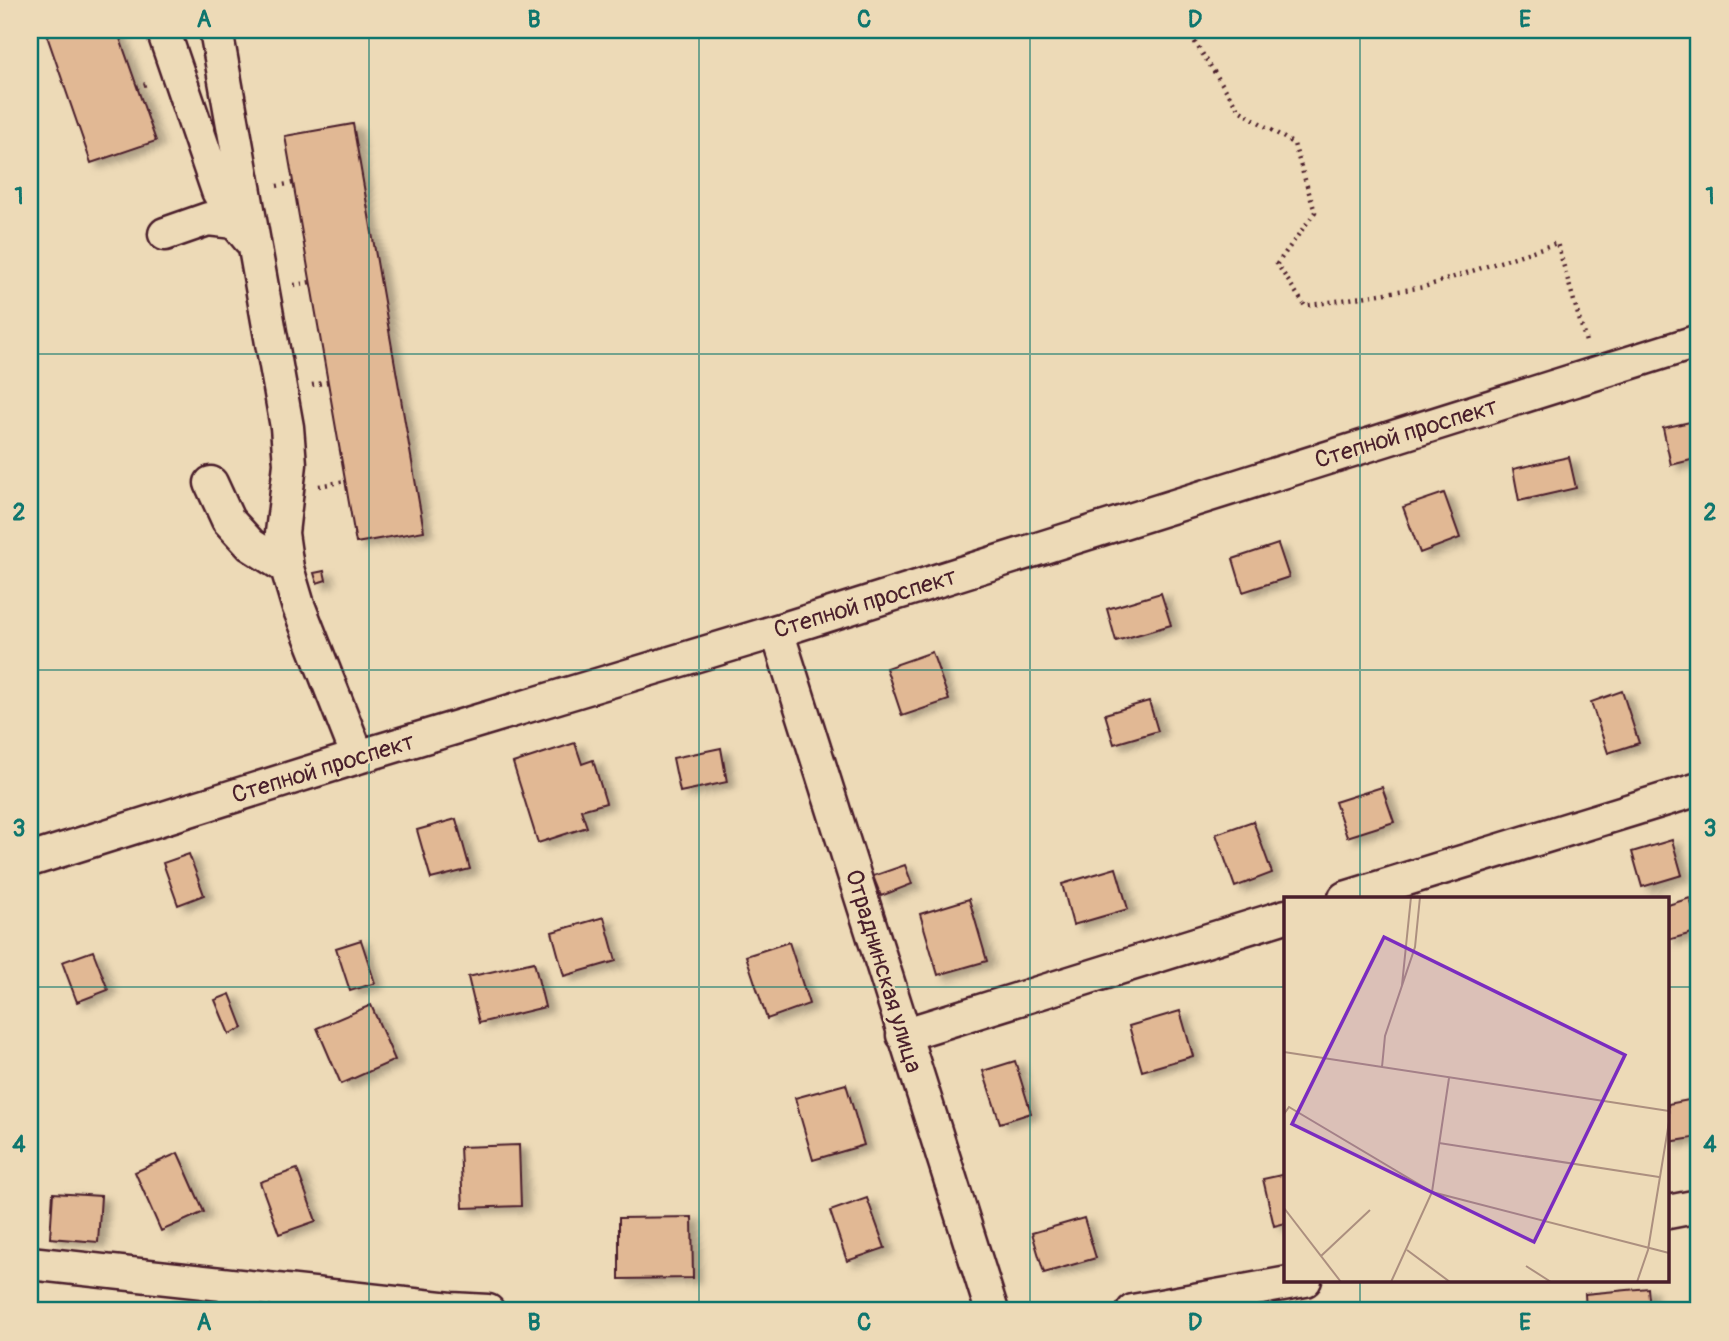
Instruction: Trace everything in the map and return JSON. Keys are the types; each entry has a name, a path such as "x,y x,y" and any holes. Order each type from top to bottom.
{"street":[{"path":"163,30 218,191 245,234"},
{"path":"216,30 245,234 287,427 290,464 282,533 287,568 298,605 358,757"},
{"path":"165,233 208,219 245,234"},
{"name":"Степной проспект","path":"30,860 358,757 777,631 1699,341"},
{"path":"211,482 228,520 251,545 287,568"},
{"name":"Отраднинская улица","path":"777,631 992,1311"},
{"path":"1348,897 1699,789"},
{"path":"904,1035 1284,917"},
{"path":"1670,1212 1699,1206"},
{"path":"30,1263 451,1310 488,1311"},
{"path":"1133,1311 1294,1282"}],"path":[{"path":"1187,30 1239,110 1294,144 1315,212 1277,264 1305,306 1424,286 1557,243 1595,374"}],"building":[{"path":"45,30 117,30 156,141 91,163"},
{"path":"353,124 424,531 356,543 285,136"},
{"path":"1699,420 1699,458 1671,465 1663,428"},
{"path":"1569,457 1576,488 1519,501 1513,469"},
{"path":"1444,493 1460,538 1420,553 1403,507"},
{"path":"1278,544 1289,577 1243,592 1233,559"},
{"path":"324,571 326,580 317,583 314,573"},
{"path":"1699,588 1699,612 1696,613 1691,590"},
{"path":"1161,593 1171,625 1116,641 1107,609"},
{"path":"932,652 949,700 902,716 886,668"},
{"path":"1622,691 1639,743 1608,753 1591,702"},
{"path":"1149,701 1158,731 1114,744 1105,714"},
{"path":"575,743 582,764 593,760 606,803 581,810 587,827 538,843 513,763"},
{"path":"721,748 727,782 680,792 673,758"},
{"path":"1382,787 1394,822 1347,837 1335,802"},
{"path":"456,819 470,869 431,879 417,830"},
{"path":"1253,821 1272,873 1235,887 1216,834"},
{"path":"1672,840 1682,875 1642,887 1632,852"},
{"path":"189,854 204,895 178,905 163,863"},
{"path":"905,865 912,884 881,896 873,876"},
{"path":"1116,868 1128,909 1073,925 1062,884"},
{"path":"1690,898 1699,931 1670,939 1670,904"},
{"path":"969,899 987,961 938,975 920,914"},
{"path":"604,917 616,961 564,976 552,932"},
{"path":"361,940 375,983 350,991 336,948"},
{"path":"789,942 809,1004 767,1019 746,956"},
{"path":"93,951 108,990 77,1002 62,962"},
{"path":"534,962 545,1007 479,1023 468,977"},
{"path":"230,994 243,1028 229,1034 215,1000"},
{"path":"371,1005 395,1060 341,1084 317,1028"},
{"path":"1180,1011 1193,1056 1142,1071 1129,1026"},
{"path":"1015,1061 1031,1113 1000,1123 983,1071"},
{"path":"846,1084 864,1145 813,1160 795,1098"},
{"path":"1699,1098 1699,1137 1670,1142 1670,1104"},
{"path":"519,1145 521,1206 463,1208 460,1147"},
{"path":"178,1153 204,1212 161,1231 135,1172"},
{"path":"297,1169 316,1221 279,1234 260,1182"},
{"path":"1284,1174 1284,1224 1274,1226 1263,1179"},
{"path":"53,1193 101,1196 98,1242 50,1238"},
{"path":"867,1198 885,1248 847,1261 830,1211"},
{"path":"692,1217 693,1278 619,1279 619,1218"},
{"path":"1084,1218 1096,1258 1044,1273 1032,1233"},
{"path":"1648,1288 1650,1311 1586,1311 1585,1294"}]}
